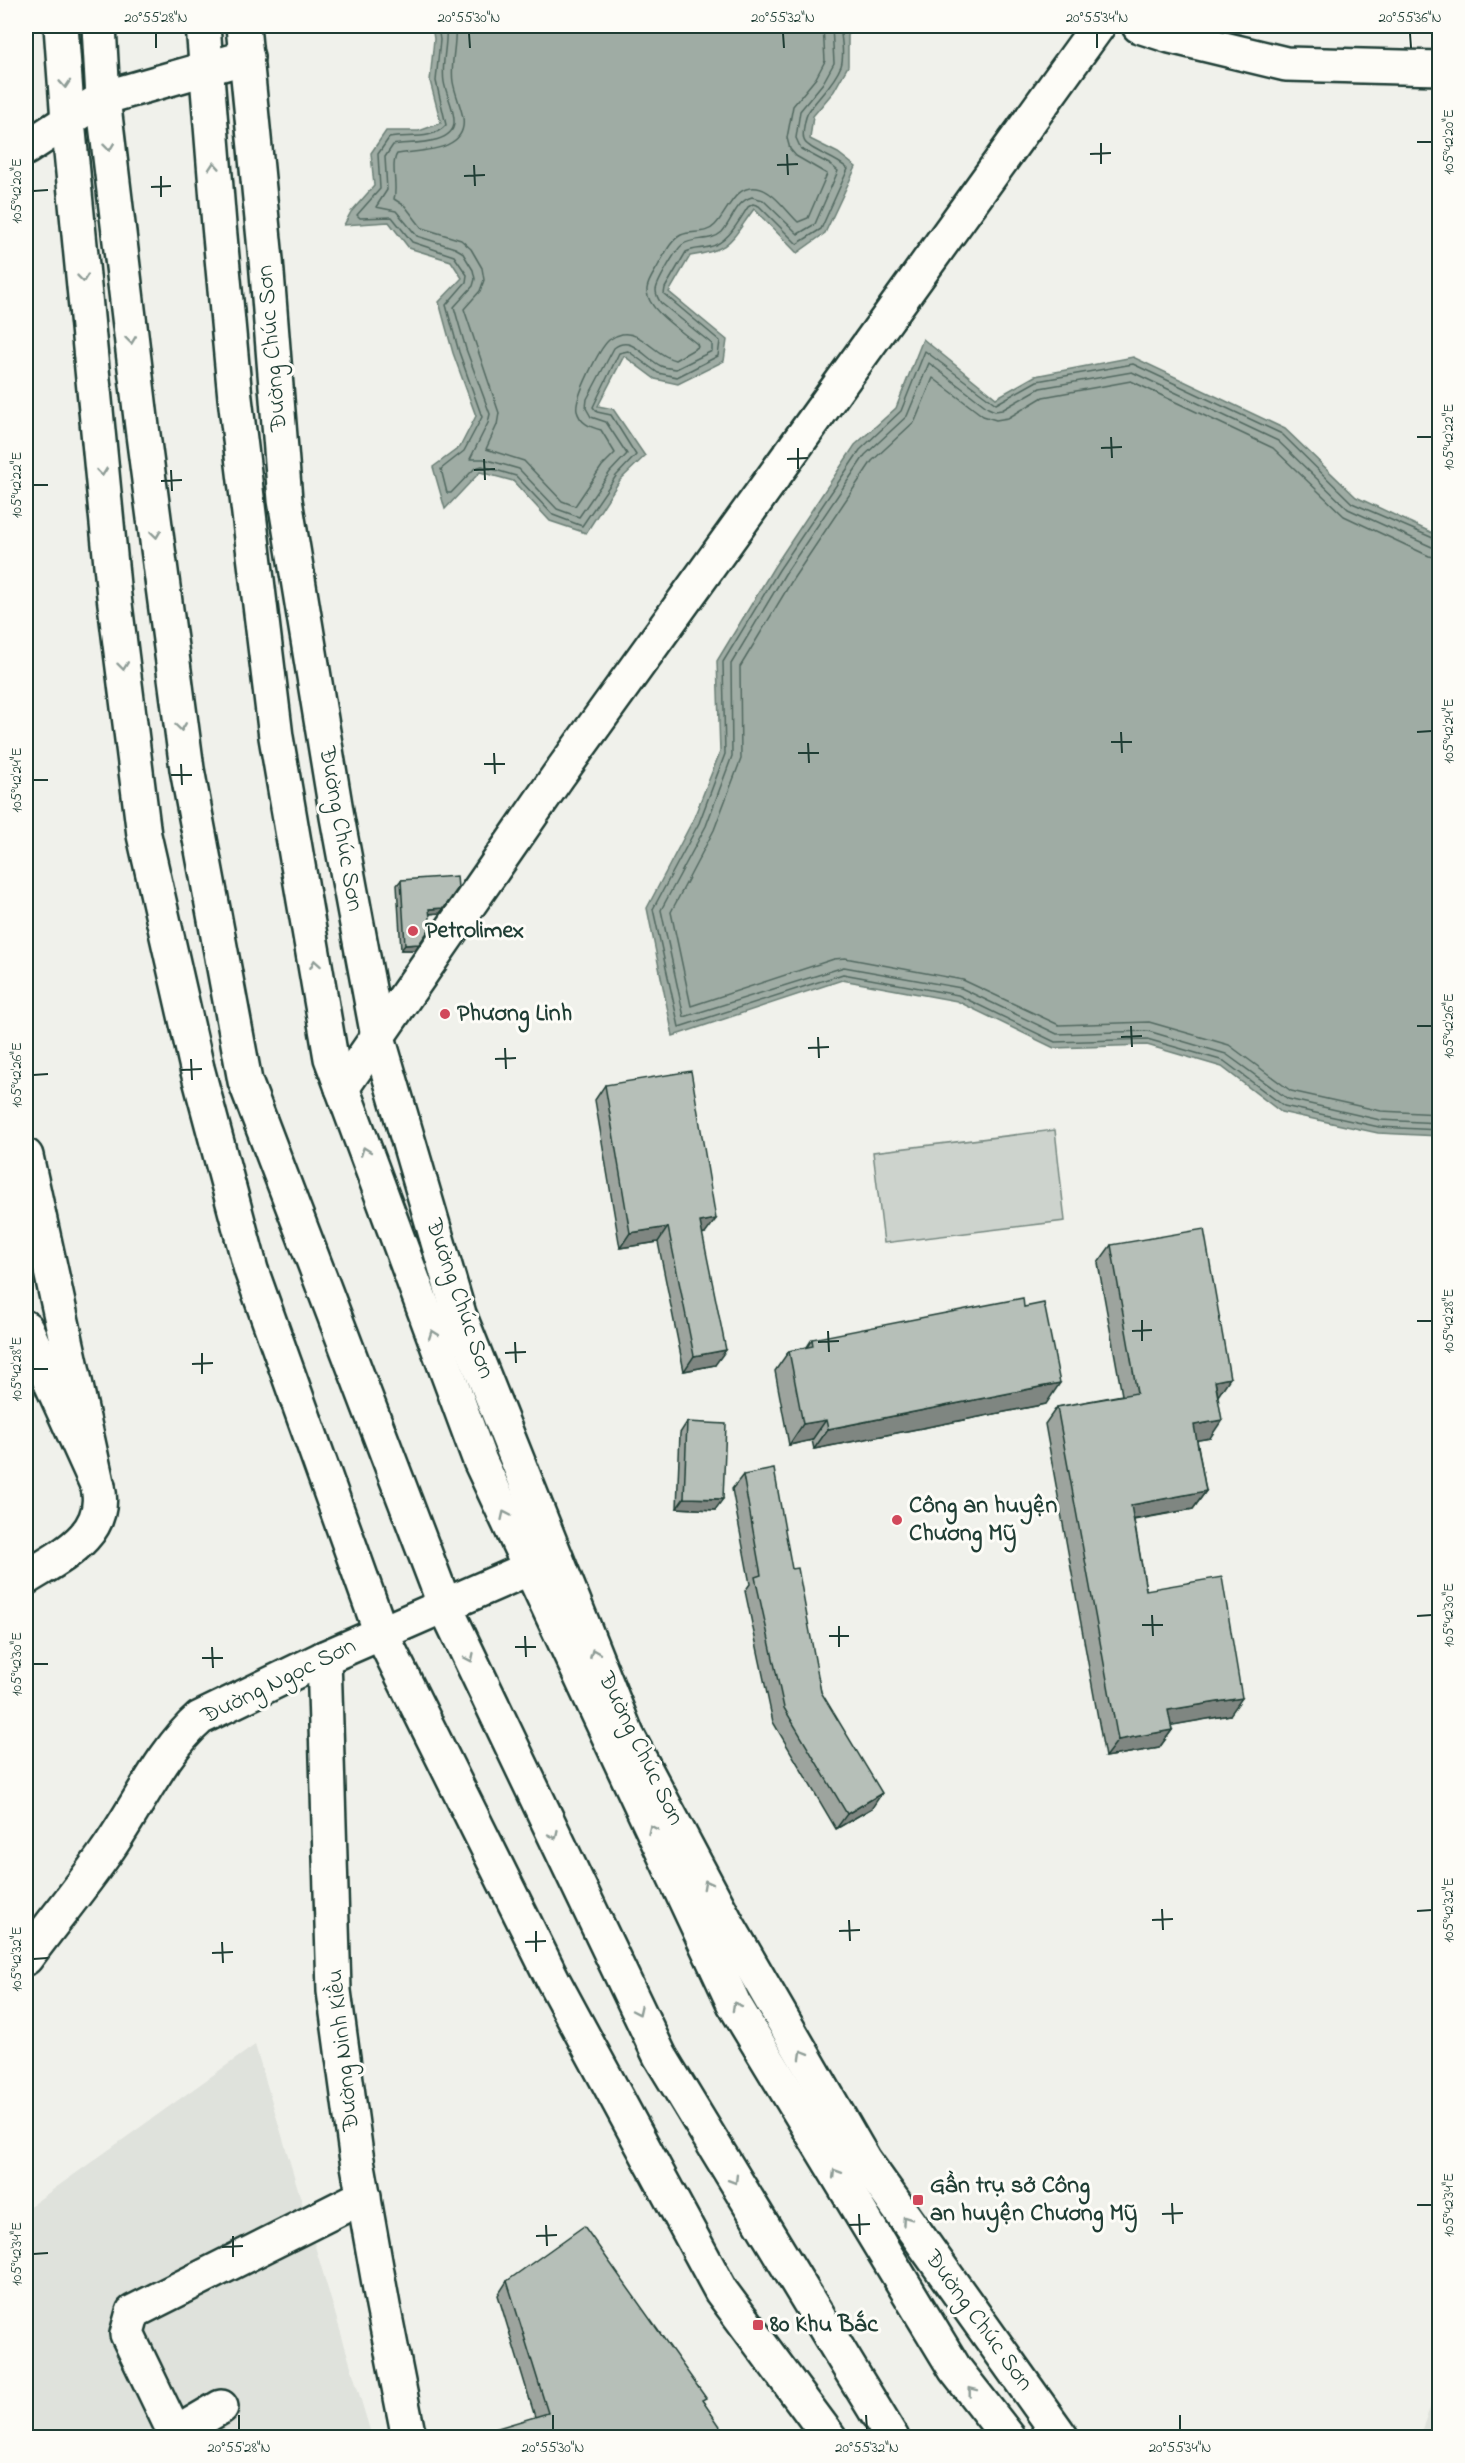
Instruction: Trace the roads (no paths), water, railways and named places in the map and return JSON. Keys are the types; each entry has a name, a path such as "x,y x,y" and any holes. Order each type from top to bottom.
{"main road":[{"path":"61,26 68,121 114,596 144,835 197,1068 250,1270 381,1633 553,1980 721,2291 830,2438"},
{"path":"99,26 104,98 141,427 187,769 245,1081 445,1606 660,2056 892,2438"},
{"name":"Đường Chúc Sơn","path":"203,26 235,398 276,737 331,1058 480,1461 734,2004 955,2369 1009,2438"},
{"path":"342,1088 558,776 1098,26"},
{"path":"1139,26 1170,36 1286,64 1440,68"},
{"path":"26,148 104,98 206,68 245,41"},
{"name":"Đường Chúc Sơn","path":"245,41 266,260 285,500 337,817 378,1037 459,1314 627,1734 729,1925 864,2160 1062,2438"},
{"path":"26,1156 98,1487 100,1506 95,1522 87,1535 72,1549 26,1578"},
{"path":"26,1328 98,1487"},
{"name":"Đường Ngọc Sơn","path":"26,1958 106,1852 189,1727 200,1718 324,1658 530,1568"},
{"name":"Đường Ninh Kiều","path":"324,1658 334,1991 364,2196 409,2438"},
{"path":"221,2407 176,2436 127,2334 133,2312 364,2196"}],"water":[{"path":"432,26 844,26 848,31 848,66 834,91 813,116 810,139 838,153 856,167 825,233 797,253 754,209 729,242 714,251 690,256 669,292 727,340 724,361 678,384 655,379 624,356 598,406 613,409 645,456 620,480 586,533 550,521 513,481 480,472 445,509 433,467 460,447 476,416 453,353 439,302 462,278 451,261 409,248 389,222 344,225 351,212 374,186 371,153 386,131 419,131 441,123 430,81 434,39"},
{"path":"923,339 996,398 1035,376 1133,357 1285,429 1356,497 1439,536 1439,1136 1378,1133 1281,1112 1222,1067 1147,1045 1054,1048 957,1001 842,980 673,1036 647,908 693,820 720,752 717,661 774,567 855,445 896,408"}],"place":[{"name":"Petrolimex","path":"413,931"},
{"name":"Phương Linh","path":"445,1014"},
{"name":"Công an huyện Chương Mỹ","path":"897,1520"},
{"name":"Gần trụ sở Công an huyện Chương Mỹ","path":"918,2200"},
{"name":"80 Khu Bắc","path":"758,2325"}]}
